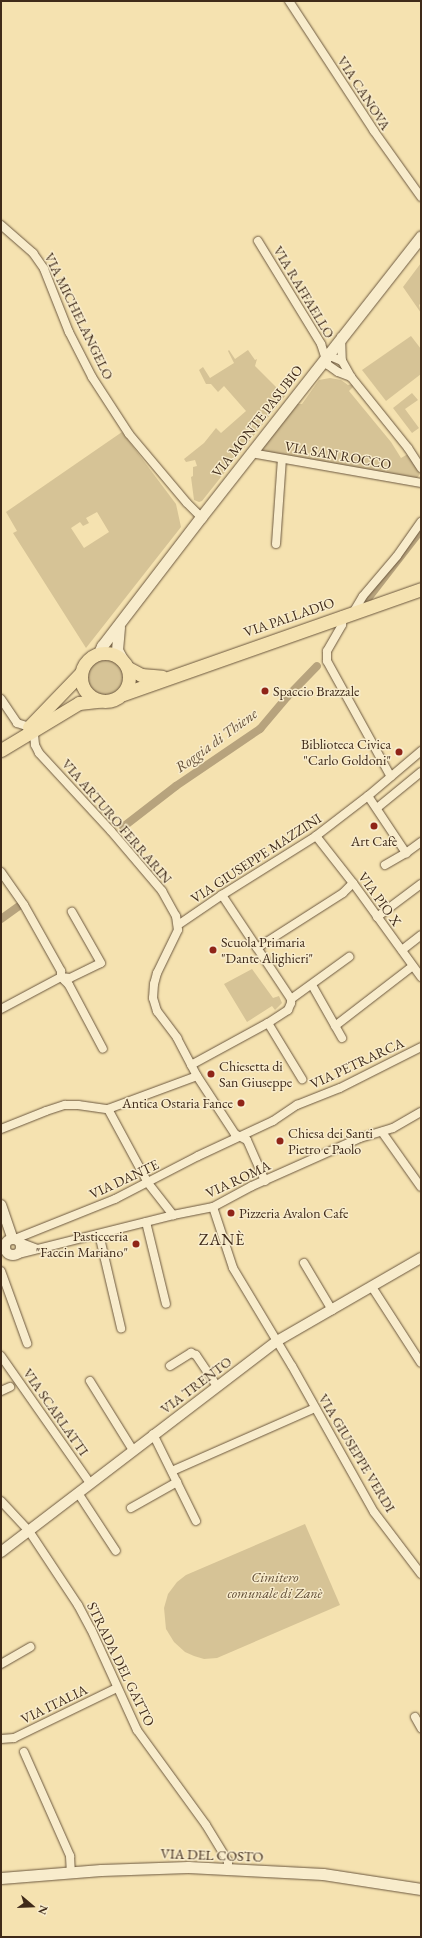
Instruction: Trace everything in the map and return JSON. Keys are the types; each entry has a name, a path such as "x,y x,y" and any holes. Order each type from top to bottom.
{"main road":[{"name":"VIA MONTE PASUBIO","path":"99,653 102,646 119,627 201,517 421,236"},
{"name":"VIA PALLADIO","path":"123,694 348,613 421,589"},
{"path":"34,724 79,704 112,701 123,694 129,681 125,663 117,650 119,627"},
{"path":"1,750 34,724 81,673 87,660 99,653 111,653 141,675 168,678"},
{"path":"81,673 82,687 92,698 99,701"},
{"path":"62,693 62,700 68,709"},
{"name":"VIA DEL COSTO","path":"1,1878 188,1867 228,1868 323,1874 421,1889"}],"street":[{"name":"VIA CANOVA","path":"289,1 374,131 421,197"},
{"name":"VIA MICHELANGELO","path":"1,225 33,253 44,269 70,332 92,377 130,434 187,503 201,517"},
{"name":"VIA RAFFAELLO","path":"258,241 321,344 328,364 338,372"},
{"path":"341,337 342,361 351,377 404,443 421,468"},
{"path":"326,356 342,361"},
{"path":"312,375 321,372 338,372 351,377"},
{"name":"VIA SAN ROCCO","path":"251,453 421,484"},
{"path":"276,544 282,458"},
{"path":"391,777 330,666 327,656 328,648 342,626 348,613 397,556 421,522"},
{"path":"1,699 17,723 34,724 35,745"},
{"path":"19,737 35,745"},
{"name":"VIA ARTURO FERRARIN","path":"35,745 40,753 162,890 176,916 178,926"},
{"name":"VIA GIUSEPPE MAZZINI","path":"178,926 222,895 316,836 368,796 421,751"},
{"path":"377,808 421,772"},
{"path":"368,796 406,853"},
{"name":"VIA PIO X","path":"316,836 353,883 421,977"},
{"path":"386,865 421,842"},
{"path":"1,872 24,905 61,971 61,977 69,985 103,1049"},
{"path":"257,948 343,893 353,883"},
{"path":"377,917 421,884"},
{"path":"222,895 292,999"},
{"path":"1,1010 61,977 70,978 101,963 72,912"},
{"path":"178,926 176,936 157,973 154,984 153,998 157,1011 177,1038 197,1076 235,1134 247,1140 266,1181"},
{"path":"402,950 421,935"},
{"path":"192,1065 268,1024 288,1010 292,999 349,957"},
{"path":"335,1026 413,966"},
{"path":"312,985 342,1038"},
{"path":"268,1024 302,1079"},
{"name":"VIA PETRARCA","path":"242,1137 273,1121 297,1105 340,1088 421,1047"},
{"path":"1,1129 65,1105 78,1105 108,1109 197,1076"},
{"path":"108,1109 148,1183 173,1215"},
{"name":"VIA ROMA","path":"15,1255 31,1252 37,1248 173,1215 213,1207 360,1138 382,1132 421,1112"},
{"path":"382,1132 421,1187"},
{"name":"VIA DANTE","path":"10,1243 115,1199 198,1156 242,1137"},
{"path":"1,1205 8,1227 10,1243 6,1251 15,1255"},
{"name":"VIA GIUSEPPE VERDI","path":"213,1207 233,1268 277,1341 374,1512 421,1574"},
{"path":"146,1222 166,1304"},
{"path":"99,1234 121,1328"},
{"path":"10,1243 37,1248"},
{"path":"1,1258 15,1255 21,1250 10,1243"},
{"name":"VIA TRENTO","path":"1,1552 132,1450 277,1341 421,1258"},
{"path":"304,1263 332,1310"},
{"path":"1,1271 27,1343"},
{"path":"372,1287 421,1362"},
{"path":"170,1366 191,1353 196,1355 217,1386"},
{"name":"VIA SCARLATTI","path":"1,1356 90,1483"},
{"path":"90,1381 132,1450"},
{"path":"1,1391 10,1387"},
{"path":"172,1471 314,1408"},
{"path":"153,1434 196,1521"},
{"path":"131,1508 177,1482"},
{"path":"78,1493 116,1551"},
{"name":"STRADA DEL GATTO","path":"1,1501 29,1531 80,1610 91,1629 137,1730 206,1825 228,1861 228,1868"},
{"path":"1,1664 31,1647"},
{"name":"VIA ITALIA","path":"1,1740 14,1738 117,1688"},
{"path":"415,1717 421,1728"},
{"path":"24,1752 70,1856 71,1873"}],"green space":[{"path":"421,263 421,303 419,305 421,313 403,287"},
{"path":"411,336 421,349 421,374 386,401 362,370"},
{"path":"229,350 235,359 248,350 255,360 257,359 255,366 285,396 202,501 199,502 194,500 191,477 193,476 193,467 197,466 195,460 186,462 184,459 204,443 216,428 221,433 246,411 224,386 218,392 211,384 206,384 199,370 203,367 210,378 234,363 228,351"},
{"path":"330,378 341,380 348,385 353,384 353,387 349,391 391,442 401,458 408,454 420,474 417,478 262,452 262,447 294,404 302,404 319,380"},
{"path":"412,393 418,400 405,409 419,428 412,433 393,408"},
{"path":"122,432 176,504 181,527 86,648 13,533 17,531 6,512","holes":["97,512 109,532 84,548 71,528 80,522 83,526 89,523 86,518"]},
{"path":"105,659 115,662 120,667 123,677 120,687 115,692 105,695 95,692 90,687 87,677 90,667 95,662"},
{"path":"252,969 273,998 279,996 282,1003 275,1010 272,1006 247,1022 224,984"},
{"name":"Cimitero comunale di Zanè","path":"305,1524 340,1605 217,1658 204,1659 194,1656 185,1652 174,1642 166,1629 164,1608 168,1594 177,1582 186,1575"}],"waterway":[{"name":"Roggia di Thiene","path":"366,601 421,530"},
{"name":"Roggia di Thiene","path":"123,827 176,786 260,729 287,697 317,666"},
{"name":"Roggia di Thiene","path":"1,919 20,905"}],"place":[{"name":"Spaccio Brazzale","path":"265,691"},
{"name":"Biblioteca Civica \"Carlo Goldoni\"","path":"399,752"},
{"name":"Art Cafè","path":"374,826"},
{"name":"Scuola Primaria \"Dante Alighieri\"","path":"213,950"},
{"name":"Chiesetta di San Giuseppe","path":"211,1074"},
{"name":"Antica Ostaria Fance","path":"241,1103"},
{"name":"Chiesa dei Santi Pietro e Paolo","path":"280,1141"},
{"name":"Pizzeria Avalon Cafe","path":"231,1213"},
{"name":"Pasticceria \"Faccin Mariano\"","path":"136,1244"}],"district":[{"name":"ZANÈ","path":"222,1240"}]}
